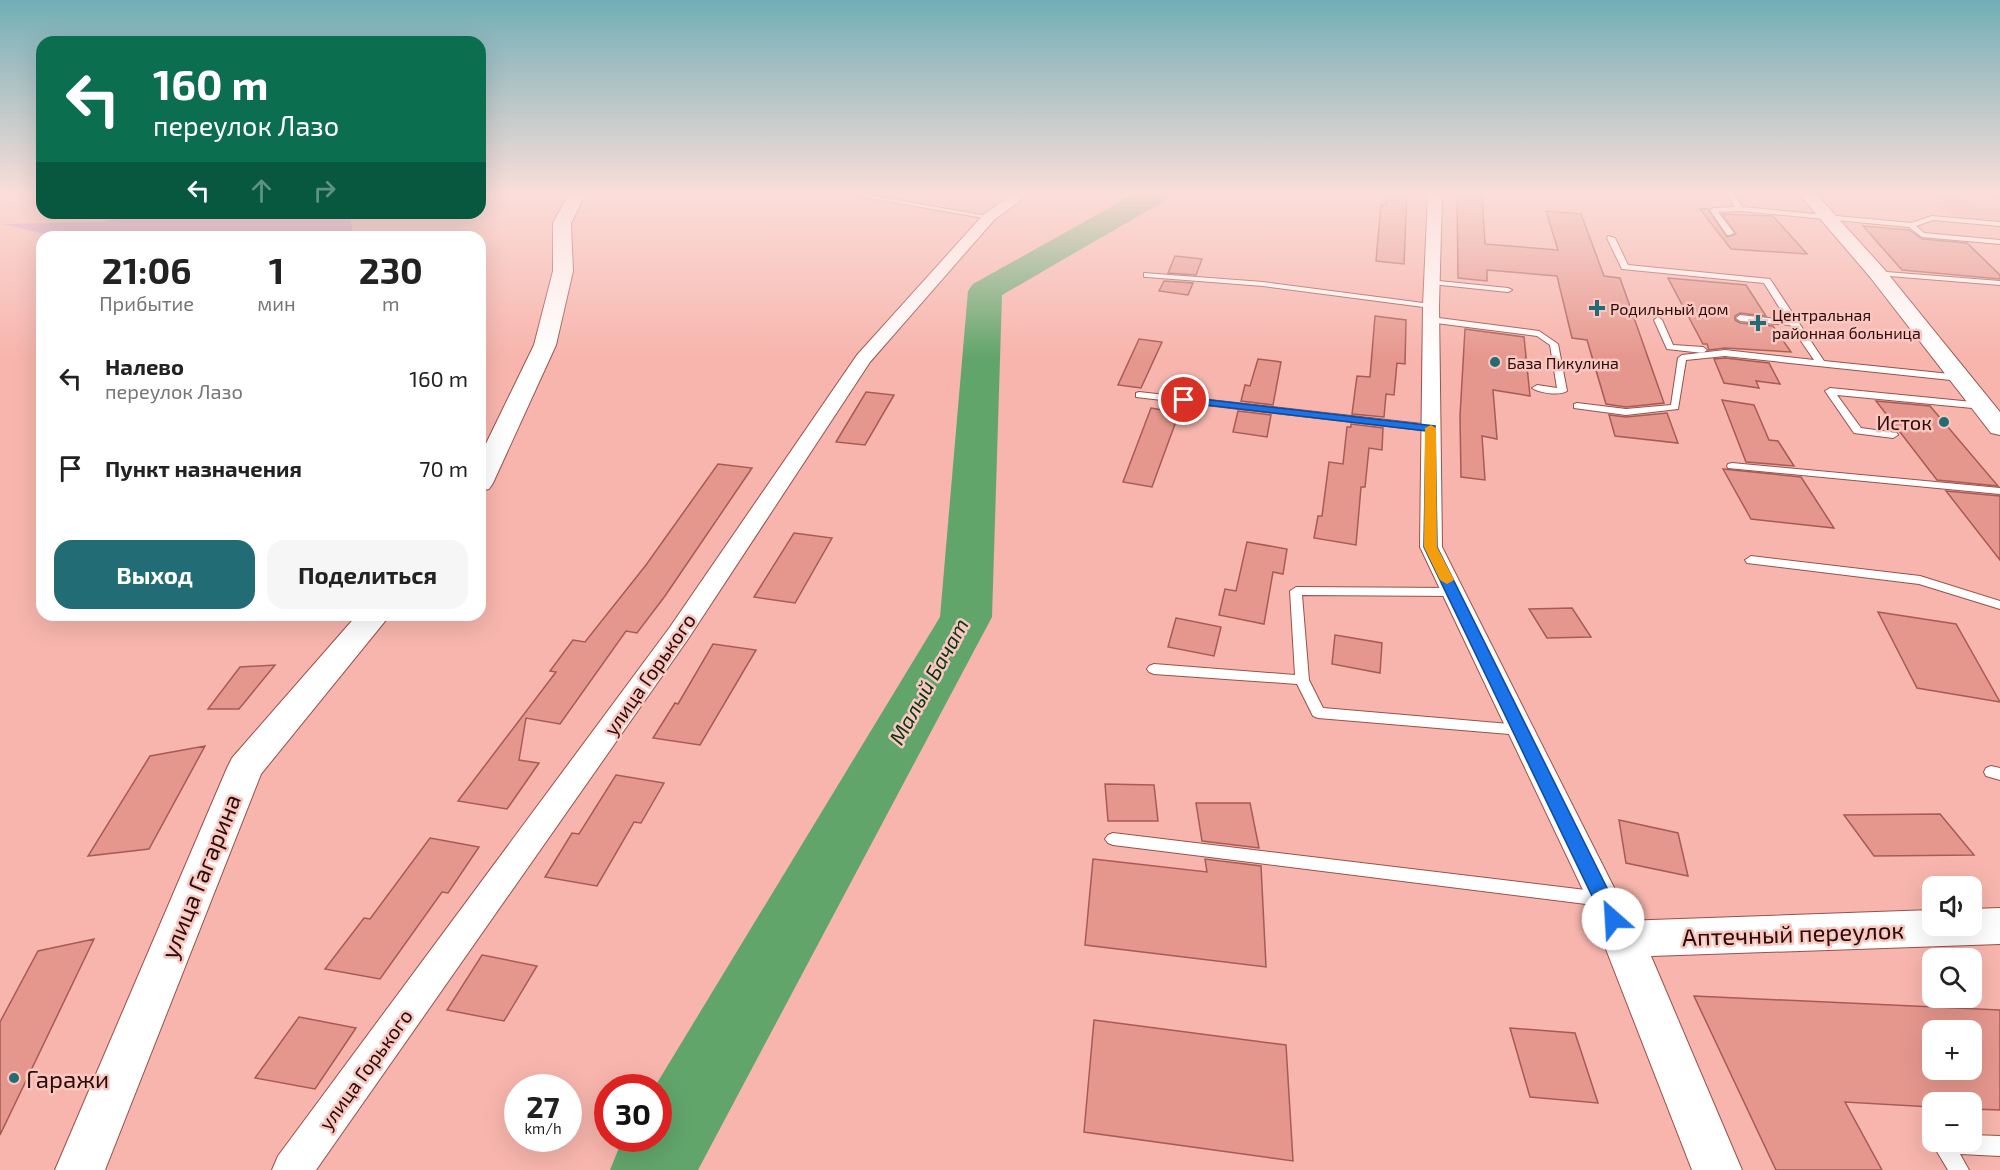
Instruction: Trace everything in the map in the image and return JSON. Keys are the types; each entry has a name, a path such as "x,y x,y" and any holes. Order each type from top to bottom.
{"street":[{"path":"486,470 545,345 563,271 563,249"},
{"name":"улица Горького","path":"292,1170 679,633 862,359 961,249"},
{"path":"1433,249 1431,547 1623,939 1717,1170"},
{"path":"1856,249 2000,428"},
{"name":"улица Гагарина","path":"81,1170 245,768 369,621"},
{"name":"Аптечный переулок","path":"1623,939 2000,926"}],"lane":[{"path":"1616,249 1625,267 1767,281 1821,363"},
{"path":"1877,273 2000,283"},
{"path":"1147,274 1263,284 1539,334 1554,344 1562,391 1537,388"},
{"path":"1432,282 1508,290"},
{"path":"1740,318 1793,323"},
{"path":"1658,320 1670,347 1960,378"},
{"path":"1578,406 1626,412 1675,407 1682,358 1725,352"},
{"path":"1893,435 1858,431 1830,391 1983,406"},
{"path":"1139,395 1431,428"},
{"path":"1732,466 2000,490"},
{"path":"1751,560 1920,580 2000,605"},
{"path":"1453,592 1296,591 1302,680 1318,713 1521,730"},
{"path":"1154,669 1302,680"},
{"path":"1113,839 1603,899"},
{"path":"1959,1170 1943,1143 2000,1146"}],"building":[{"path":"1377,249 1405,249 1404,264 1376,261"},
{"path":"1458,249 1594,249 1604,276 1620,278 1664,403 1626,407 1606,404 1587,340 1572,338 1557,276 1487,270 1487,281 1458,278"},
{"path":"1731,249 1802,249 1807,254"},
{"path":"1883,249 1973,249 2000,275 2000,279 1902,270"},
{"path":"1175,256 1202,259 1196,275 1168,273"},
{"path":"1668,278 1746,285 1766,316 1740,313 1735,316 1735,320 1740,323 1773,326 1791,352 1725,348 1709,350 1707,344 1703,344"},
{"path":"1164,281 1193,283 1188,295 1159,291"},
{"path":"1375,316 1406,320 1405,364 1397,363 1394,395 1386,394 1384,417 1352,414 1357,376 1370,377"},
{"path":"1465,329 1524,337 1530,396 1493,390 1497,439 1482,436 1485,480 1461,477 1460,416"},
{"path":"1139,339 1162,342 1141,388 1118,385"},
{"path":"1258,359 1281,362 1273,405 1241,401 1245,385 1250,386"},
{"path":"1714,359 1769,363 1780,384 1756,381 1759,388 1724,383"},
{"path":"866,392 894,395 865,445 836,442"},
{"path":"1722,400 1754,405 1769,440 1778,441 1794,466 1746,462"},
{"path":"1876,401 1930,406 1998,486 1937,480"},
{"path":"1151,408 1179,413 1152,487 1123,482"},
{"path":"1238,411 1271,415 1267,437 1233,432"},
{"path":"1667,413 1678,443 1615,436 1609,415 1626,417"},
{"path":"1351,424 1383,428 1382,450 1369,448 1365,487 1361,487 1356,545 1314,538 1318,516 1322,516 1329,462 1343,464 1347,427 1351,427"},
{"path":"718,464 752,468 665,596 637,633 626,631 560,724 526,718 519,760 539,763 507,809 458,801 556,672 550,671 573,640 585,642 646,565"},
{"path":"1723,469 1801,477 1834,528 1751,519"},
{"path":"1946,491 2000,496 2000,560"},
{"path":"794,533 832,538 795,603 754,597"},
{"path":"1247,542 1287,549 1283,574 1273,572 1264,624 1219,615 1225,589 1236,591"},
{"path":"1572,608 1591,637 1547,638 1529,609"},
{"path":"1878,612 1956,624 2000,702 1917,688"},
{"path":"1176,618 1221,627 1214,656 1168,647"},
{"path":"1335,635 1382,643 1380,673 1332,664"},
{"path":"713,644 756,650 700,745 653,738 675,703 678,704"},
{"path":"275,665 239,709 208,709 240,667"},
{"path":"205,746 149,849 88,856 150,756"},
{"path":"616,775 664,783 641,823 634,822 597,886 545,877 572,833 579,834"},
{"path":"1105,784 1154,785 1158,821 1108,821"},
{"path":"1196,803 1250,803 1259,848 1202,841"},
{"path":"1940,814 1974,855 1874,856 1844,815"},
{"path":"1619,820 1678,833 1688,876 1626,863"},
{"path":"430,838 479,847 448,893 442,892 380,979 325,969 364,918 370,919"},
{"path":"1093,859 1207,872 1205,859 1261,866 1266,967 1085,945"},
{"name":"Гаражи","path":"94,939 0,1135 0,1022 38,951"},
{"path":"482,955 537,966 504,1021 447,1010"},
{"path":"1694,996 2000,1010 2000,1110 1982,1109 1982,1092 1922,1092 1922,1106 1845,1102 1882,1170 1776,1170"},
{"path":"299,1017 356,1028 315,1089 255,1078"},
{"path":"1094,1020 1286,1045 1293,1161 1084,1132"},
{"path":"1510,1028 1575,1033 1598,1103 1530,1097"}],"waterway":[{"name":"Малый Бачат","path":"652,1170 966,617 985,291 1060,249"}],"slow traffic":[{"path":"1431,428 1431,547 1447,580"}],"place":[{"name":"Родильный дом","path":"1597,308"},
{"name":"Центральная районная больница","path":"1758,323"},
{"name":"База Пикулина","path":"1495,362"},
{"name":"Исток","path":"1944,422"},
{"name":"Гаражи","path":"14,1078"}],"route":[{"path":"1184,400 1431,428 1431,547 1613,919"}]}
